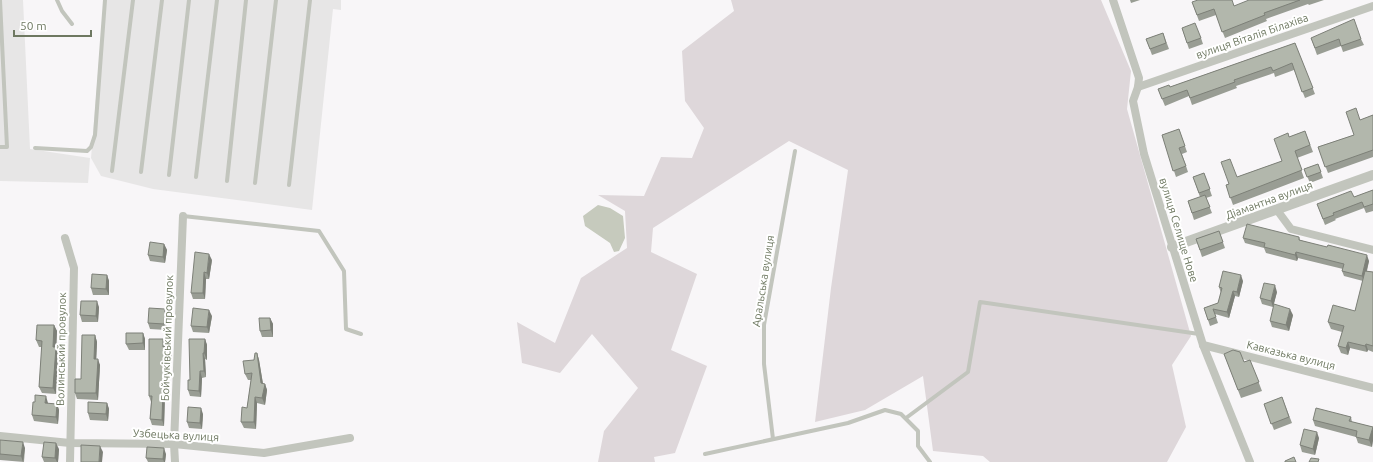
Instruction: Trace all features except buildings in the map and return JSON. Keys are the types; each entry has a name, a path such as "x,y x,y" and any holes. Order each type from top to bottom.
{"street":[{"name":"вулиця Селище Нове","path":"1113,0 1140,78 1132,101 1144,154 1199,334 1250,462"},
{"name":"вулиця Віталія Білахіва","path":"1138,87 1373,6"},
{"name":"Діамантна вулиця","path":"1172,247 1373,175"},
{"path":"1277,210 1291,229 1373,250"},
{"name":"Бойчуківський провулок","path":"175,462 174,444 183,216"},
{"name":"Волинський провулок","path":"65,238 74,268 70,462"},
{"name":"Кавказька вулиця","path":"1203,345 1373,388"},
{"name":"Узбецька вулиця","path":"0,436 70,443 174,444 264,453 350,438"}],"lane":[{"path":"0,0 7,147 0,147"},
{"path":"57,0 62,11 72,24"},
{"path":"35,148 87,151 91,147 95,136 105,0"},
{"path":"112,171 133,0"},
{"path":"141,172 162,0"},
{"path":"169,175 189,0"},
{"path":"196,177 217,0"},
{"path":"227,181 246,0"},
{"path":"255,183 276,0"},
{"path":"289,185 310,0"},
{"name":"Аральська вулиця","path":"773,439 764,364 764,324 795,151"},
{"path":"183,216 319,231 344,271 346,329 361,334"},
{"path":"906,418 968,372 980,302 1199,334"},
{"path":"705,454 848,423 885,410 901,414 918,431 918,446 930,462"}],"shaded area":[{"path":"0,0 23,0 30,149 90,158 88,183 0,181"},
{"path":"104,0 341,0 341,10 333,9 312,210 153,189 101,176 91,158"},
{"path":"731,0 1101,0 1131,71 1127,109 1191,336 1172,365 1186,427 1167,462 990,462 983,456 933,451 923,376 865,410 815,422 831,288 848,170 789,141 653,228 651,252 697,274 671,350 707,366 675,453 654,457 655,462 598,462 604,431 638,388 592,334 560,373 522,363 517,322 555,343 581,278 627,248 625,211 598,195 644,196 661,157 692,158 704,128 685,101 682,51 734,11"},
{"path":"598,205 610,208 623,216 625,238 619,251 614,252 610,243 585,226 583,216"}]}
